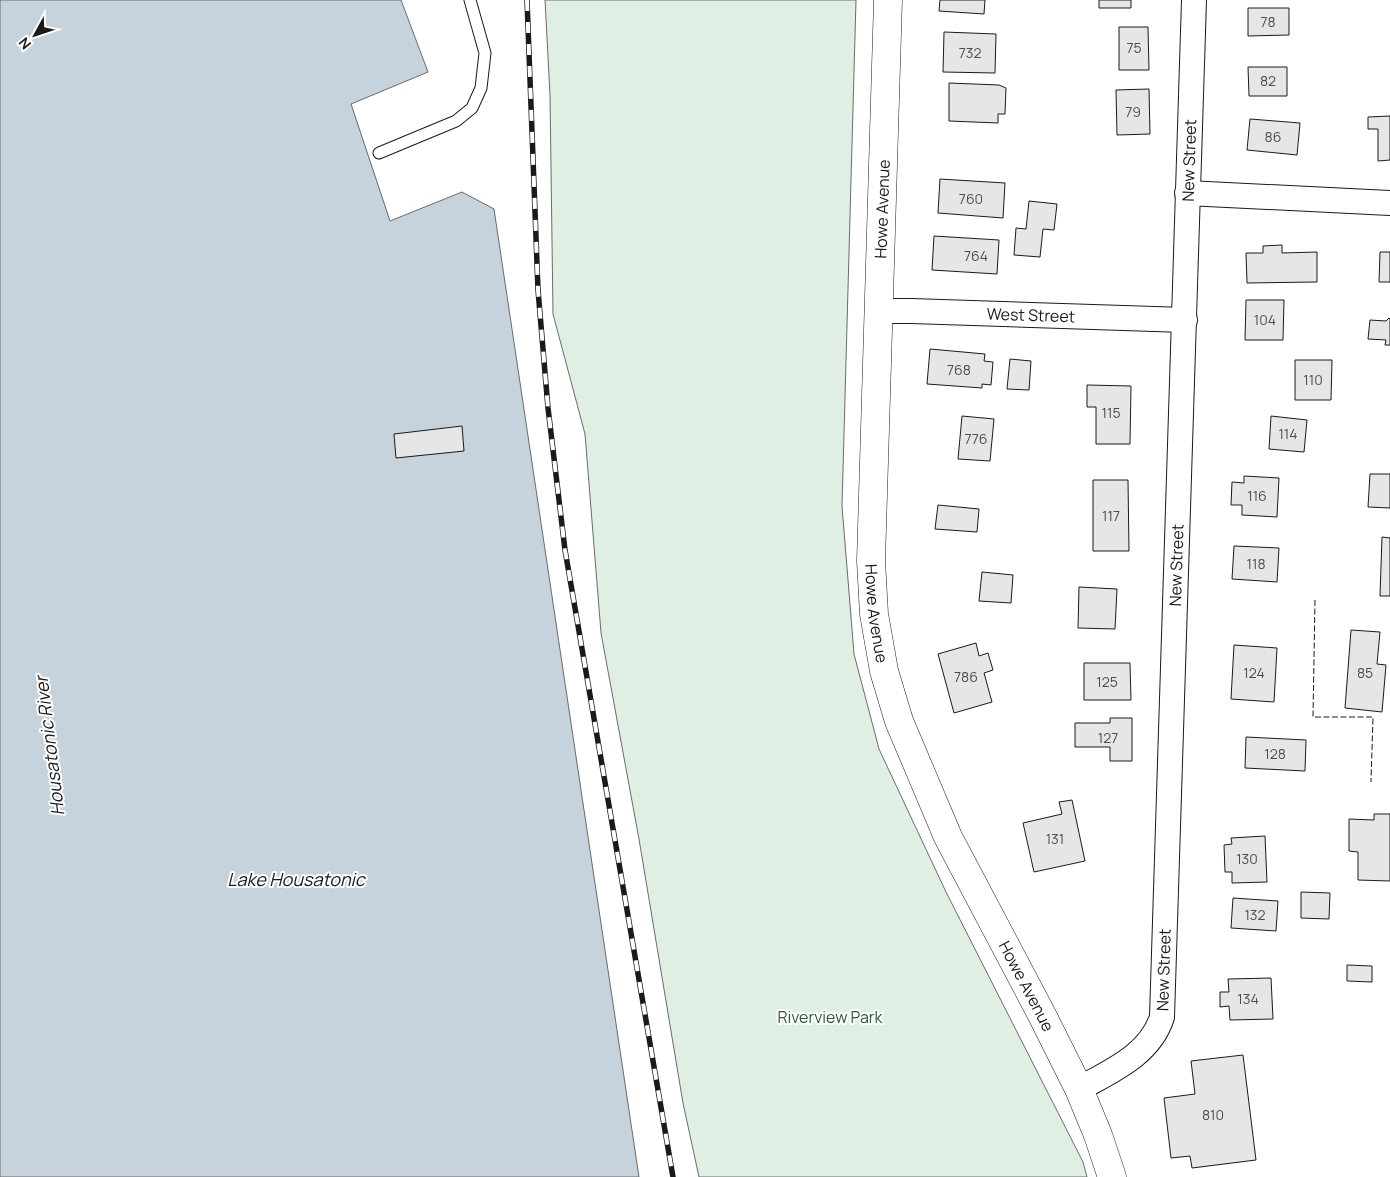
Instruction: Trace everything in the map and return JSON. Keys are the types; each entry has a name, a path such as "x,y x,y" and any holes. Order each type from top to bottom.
{"main road":[{"name":"Howe Avenue","path":"888,0 871,561 874,614 884,671 899,721 948,837 1079,1089 1098,1135 1112,1177"}],"street":[{"name":"New Street","path":"1079,1089 1117,1068 1144,1049 1158,1028 1162,1017 1194,0"},
{"path":"1188,193 1390,203"},
{"name":"West Street","path":"878,311 1185,320"}],"lane":[{"path":"379,153 456,121 472,108 481,88 485,53 470,0"}],"green space":[{"name":"Riverview Park","path":"545,0 856,0 842,506 854,654 879,749 946,892 1083,1162 1087,1177 699,1177 683,1103 639,839 601,633 585,434 553,314 550,95"}],"water":[{"name":"Lake Housatonic","path":"0,0 401,0 428,72 351,104 390,221 462,192 494,209 639,1177 0,1177"}],"building":[{"path":"940,0 985,0 984,14 939,11"},
{"path":"1099,0 1131,0 1131,8 1099,8"},
{"path":"1248,8 1289,8 1289,35 1248,36"},
{"path":"1119,27 1148,27 1149,70 1119,70"},
{"path":"944,32 996,34 995,73 943,72"},
{"path":"1248,67 1287,67 1287,96 1249,96"},
{"path":"949,83 999,85 1006,88 1005,114 998,114 998,123 949,121"},
{"path":"1149,89 1150,134 1117,135 1116,90"},
{"path":"1390,116 1390,160 1378,161 1378,129 1368,129 1368,117"},
{"path":"1250,119 1300,123 1297,155 1247,150"},
{"path":"940,179 1005,183 1003,218 938,213"},
{"path":"1029,201 1057,204 1054,230 1043,229 1040,257 1014,255 1016,228 1026,229"},
{"path":"934,236 999,240 997,274 932,270"},
{"path":"1282,245 1282,253 1317,252 1317,282 1247,283 1246,253 1263,253 1263,246"},
{"path":"1380,252 1390,252 1390,282 1379,282"},
{"path":"1246,300 1284,300 1283,340 1245,340"},
{"path":"1389,318 1390,345 1385,345 1386,340 1368,339 1370,320 1386,321"},
{"path":"930,349 985,354 984,361 993,362 991,385 982,384 982,388 927,384"},
{"path":"1010,359 1031,361 1029,390 1007,389"},
{"path":"1295,360 1332,360 1331,400 1295,400"},
{"path":"1087,385 1131,386 1130,444 1096,444 1096,407 1087,407"},
{"path":"962,416 994,419 990,461 958,459"},
{"path":"1271,416 1307,420 1304,452 1269,449"},
{"path":"462,426 464,451 396,458 394,434"},
{"path":"1370,474 1390,474 1390,508 1368,507"},
{"path":"1244,476 1279,478 1277,517 1242,515 1242,505 1231,505 1232,482 1244,483"},
{"path":"1093,480 1128,480 1129,551 1093,551"},
{"path":"938,505 979,509 977,532 935,529"},
{"path":"1382,537 1390,538 1390,596 1380,596"},
{"path":"1234,546 1279,548 1277,582 1232,579"},
{"path":"982,572 1013,575 1011,603 979,601"},
{"path":"1079,587 1117,589 1115,629 1078,628"},
{"path":"1351,630 1380,632 1377,664 1386,665 1382,712 1345,708"},
{"path":"976,643 979,656 988,653 993,670 984,673 992,702 954,713 938,654"},
{"path":"1234,645 1277,648 1274,702 1231,699"},
{"path":"1084,663 1130,663 1131,700 1084,700"},
{"path":"1110,718 1132,718 1132,761 1110,761 1110,747 1075,747 1075,723 1110,723"},
{"path":"1246,737 1306,740 1305,771 1245,768"},
{"path":"1072,800 1085,861 1034,872 1023,823 1062,814 1059,802"},
{"path":"1374,814 1390,814 1390,881 1358,880 1358,852 1349,851 1349,819 1374,820"},
{"path":"1265,836 1267,882 1232,883 1232,872 1225,872 1224,845 1232,844 1231,838"},
{"path":"1301,892 1330,893 1329,919 1301,918"},
{"path":"1233,898 1278,901 1276,931 1231,928"},
{"path":"1347,965 1372,966 1372,982 1347,981"},
{"path":"1271,978 1273,1019 1230,1020 1229,1006 1220,1007 1220,992 1229,992 1228,979"},
{"path":"1243,1055 1256,1160 1192,1168 1190,1156 1171,1158 1164,1098 1195,1094 1191,1061"}],"railway":[{"path":"527,0 538,290 548,408 565,550 673,1177"}],"fence":[{"path":"1315,600 1313,717 1373,717 1371,782"}],"water label":[{"name":"Housatonic River","path":"50,746"}]}
